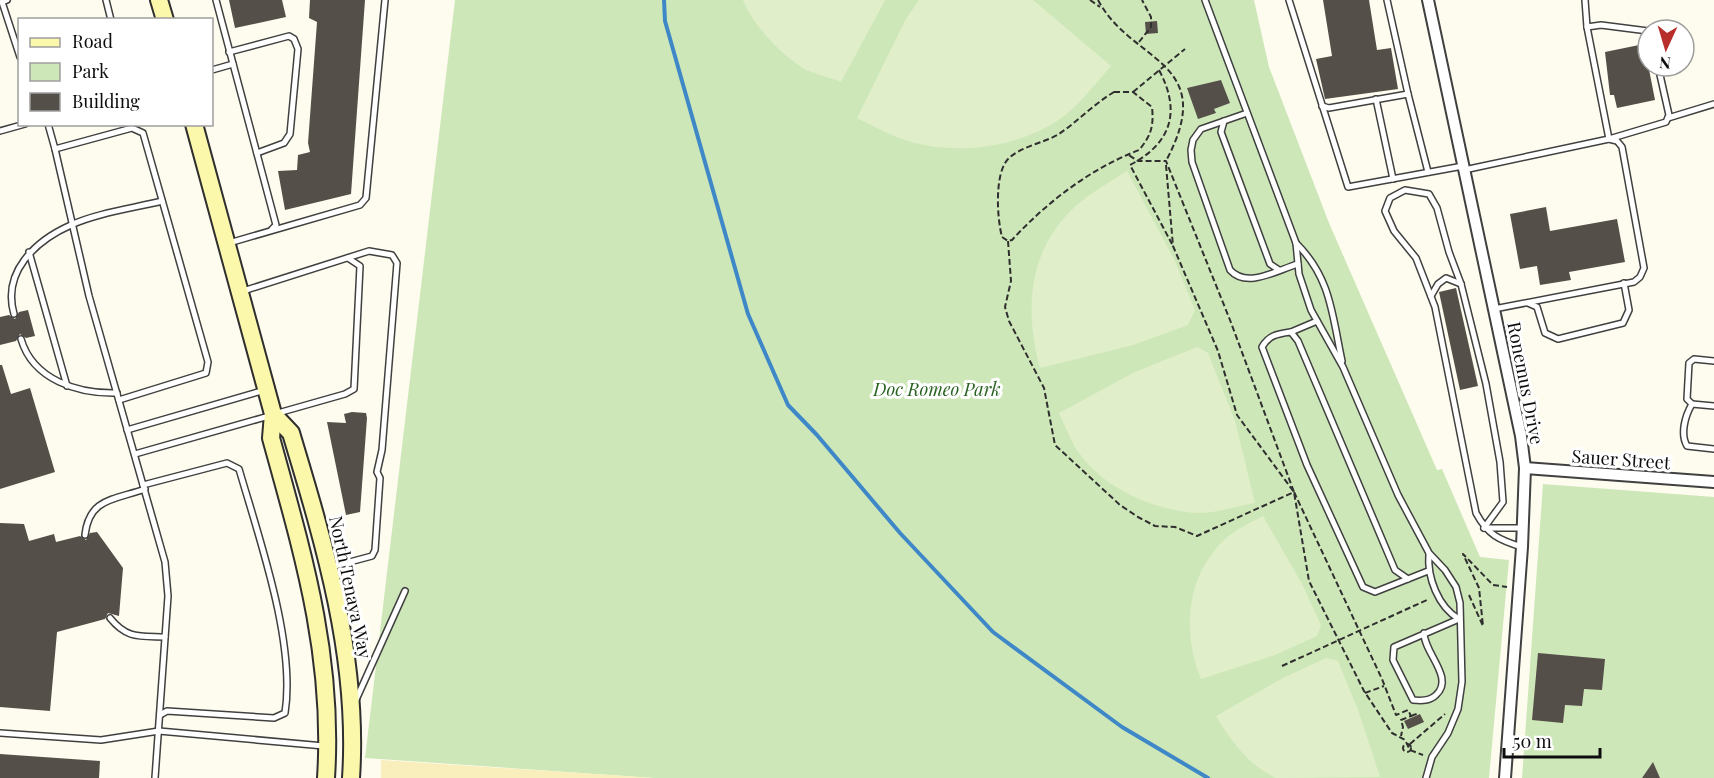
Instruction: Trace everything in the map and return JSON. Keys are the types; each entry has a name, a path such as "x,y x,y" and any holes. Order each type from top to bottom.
{"main road":[{"path":"159,0 164,18"},
{"name":"North Tenaya Way","path":"195,126 273,414 271,438 305,561 321,634 328,746 326,778"},
{"name":"North Tenaya Way","path":"273,414 291,433 329,568 348,659 352,709 351,778"}],"street":[{"name":"Ronemus Drive","path":"1428,0 1521,436 1525,468 1522,547 1505,778"},
{"name":"Sauer Street","path":"1525,468 1714,482"}],"lane":[{"path":"106,0 110,18"},
{"path":"216,0 276,225 271,231"},
{"path":"228,243 360,205 366,198 385,0"},
{"path":"1205,0 1296,243 1299,274 1317,321 1343,367 1387,474 1429,553 1446,570 1456,587 1461,603 1459,619 1462,681 1458,709 1448,733 1428,766 1426,778"},
{"path":"1289,0 1348,187 1463,168 1609,139 1666,122 1668,118 1714,104"},
{"path":"1387,0 1428,172"},
{"path":"1585,0 1587,27 1609,139"},
{"path":"3,1 18,50"},
{"path":"1587,27 1601,25 1636,29"},
{"path":"230,52 289,36 294,39 298,49 290,134 284,142 257,153"},
{"path":"213,70 233,64"},
{"path":"1660,78 1668,118"},
{"path":"1323,106 1329,108 1408,94"},
{"path":"1376,99 1393,179"},
{"path":"1247,113 1201,129 1193,140 1192,162 1230,270 1236,277 1245,280 1298,264"},
{"path":"1224,121 1221,132 1229,154 1270,264 1279,270"},
{"path":"0,130 18,126"},
{"path":"49,126 71,225 165,562 168,592 155,778"},
{"path":"55,149 132,128 143,133 208,368 206,373 118,400"},
{"path":"1494,309 1624,284 1640,277 1644,268 1622,147 1617,141 1609,139"},
{"path":"1484,528 1503,502 1500,462 1485,384 1461,284 1449,252 1437,208 1429,194 1405,190 1390,198 1385,211 1394,231 1416,258 1436,307 1471,496 1484,528 1492,537 1522,547"},
{"path":"14,314 11,284 16,270 29,252 71,225 162,201"},
{"path":"1296,243 1312,260 1325,286 1343,367"},
{"path":"241,291 369,251 392,255 397,263 382,450 377,472 380,478 375,549 372,556 329,568"},
{"path":"29,252 67,386"},
{"path":"135,454 345,394 354,389 360,266 348,258"},
{"path":"1431,296 1438,284 1446,279 1461,284"},
{"path":"1526,302 1537,307 1545,333 1558,339 1623,323 1629,310 1624,284"},
{"path":"1317,321 1291,332 1276,334 1267,339 1262,346 1307,465 1363,587 1374,592 1428,571"},
{"path":"1291,332 1298,341 1395,570 1408,579"},
{"path":"21,339 25,353 38,369 67,386 95,394 117,393"},
{"path":"1714,361 1694,359 1689,363 1687,399 1692,404 1714,406"},
{"path":"127,430 267,390"},
{"path":"1692,404 1685,415 1684,441 1687,446 1714,449"},
{"path":"85,535 88,516 94,508 144,487 227,463 238,470 271,583 281,635 288,698 285,714 280,717 168,711 160,715"},
{"path":"1484,528 1523,528"},
{"path":"1429,553 1428,571 1438,595 1448,613 1459,619"},
{"path":"352,709 405,591"},
{"path":"110,618 120,631 128,635 165,637"},
{"path":"1424,633 1443,679 1441,690 1433,698 1422,701 1413,700 1392,655 1394,647 1424,633 1459,619"},
{"path":"0,733 101,740 159,731 328,746"}],"path":[{"path":"1090,0 1103,8 1165,65 1179,90 1183,105 1177,141 1166,161 1173,246"},
{"path":"1098,0 1103,8"},
{"path":"1139,43 1151,27 1151,17 1142,0"},
{"path":"1133,92 1185,49"},
{"path":"1159,70 1170,96 1170,122 1162,139 1138,161 1130,165 1173,246 1218,351 1237,415 1294,492 1309,581 1365,693 1392,733 1401,736 1410,750 1423,755"},
{"path":"1114,92 1133,92 1152,107 1152,131 1139,150 1127,154 1072,187 1044,207 1008,241 1002,237 998,223 998,192 999,175 1010,156 1057,135 1114,92"},
{"path":"1127,154 1138,161 1166,161"},
{"path":"1166,161 1230,320 1294,492 1360,630 1396,715 1408,710 1411,716"},
{"path":"1008,241 1011,281 1005,307 1009,321 1044,388 1055,445 1120,505 1155,526 1175,527 1197,536 1294,492"},
{"path":"1456,587 1464,583 1483,626 1479,588 1463,554 1493,585 1508,587"},
{"path":"1282,666 1438,595"},
{"path":"1365,693 1384,686"},
{"path":"1408,744 1448,711 1444,723"},
{"path":"1401,736 1403,727 1401,720 1419,713"},
{"path":"1421,760 1426,749"}],"green space":[{"name":"Doc Romeo Park","path":"455,0 1254,0 1269,67 1329,223 1437,470 1442,469 1480,557 1509,560 1489,778 654,778 365,758"},
{"path":"743,0 885,0 841,82 815,74 784,54 753,19"},
{"path":"919,0 1033,0 1111,66 1065,115 1040,131 1021,138 981,147 961,148 940,147 902,139 857,118 906,19"},
{"path":"1127,171 1174,259 1195,310 1188,325 1133,345 1040,368 1032,324 1032,302 1034,281 1048,240 1077,205"},
{"path":"1197,347 1208,353 1235,421 1255,503 1196,513 1161,507 1128,494 1112,484 1085,461 1075,447 1059,413 1135,372"},
{"path":"1543,484 1714,497 1714,778 1522,778"},
{"path":"1263,516 1302,584 1321,625 1317,636 1275,655 1201,679 1191,643 1190,624 1191,606 1201,572 1227,537"},
{"path":"1326,658 1338,661 1358,710 1380,777 1276,778 1241,752 1216,716 1283,678"}],"sand":[{"path":"381,760 654,778 381,778"}],"building":[{"path":"229,0 282,0 286,17 235,28"},
{"path":"310,0 365,0 351,194 285,210 278,171 297,170 298,155 310,152 308,143 317,22 309,18"},
{"path":"1323,0 1369,0 1377,50 1391,48 1398,89 1325,99 1316,59 1332,56"},
{"path":"1157,21 1158,33 1146,34 1145,22"},
{"path":"1636,46 1636,78 1651,78 1655,100 1617,108 1614,95 1610,95 1605,52"},
{"path":"1221,80 1230,103 1214,109 1216,113 1198,119 1187,88"},
{"path":"1546,207 1550,231 1617,219 1625,262 1569,272 1571,280 1540,285 1537,266 1520,269 1510,214"},
{"path":"1456,288 1478,386 1460,390 1439,292"},
{"path":"28,310 35,336 26,338 20,334 16,341 0,345 0,317 9,315 15,319 19,312"},
{"path":"0,365 2,365 11,394 30,388 55,472 0,489"},
{"path":"366,413 367,418 360,512 346,515 327,422 346,423 344,414"},
{"path":"0,523 24,524 29,541 54,534 56,542 80,536 86,540 90,533 97,532 123,568 119,616 108,613 105,619 57,632 50,711 0,707"},
{"path":"1538,653 1605,659 1602,690 1584,689 1582,706 1565,705 1563,723 1532,720"},
{"path":"1420,714 1424,722 1408,729 1404,721"},
{"path":"0,754 100,761 99,778 0,778"},
{"path":"1653,762 1660,778 1642,778"}],"waterway":[{"path":"664,0 665,21 748,314 788,405 817,435 900,533 993,632 1122,727 1208,778"}]}
